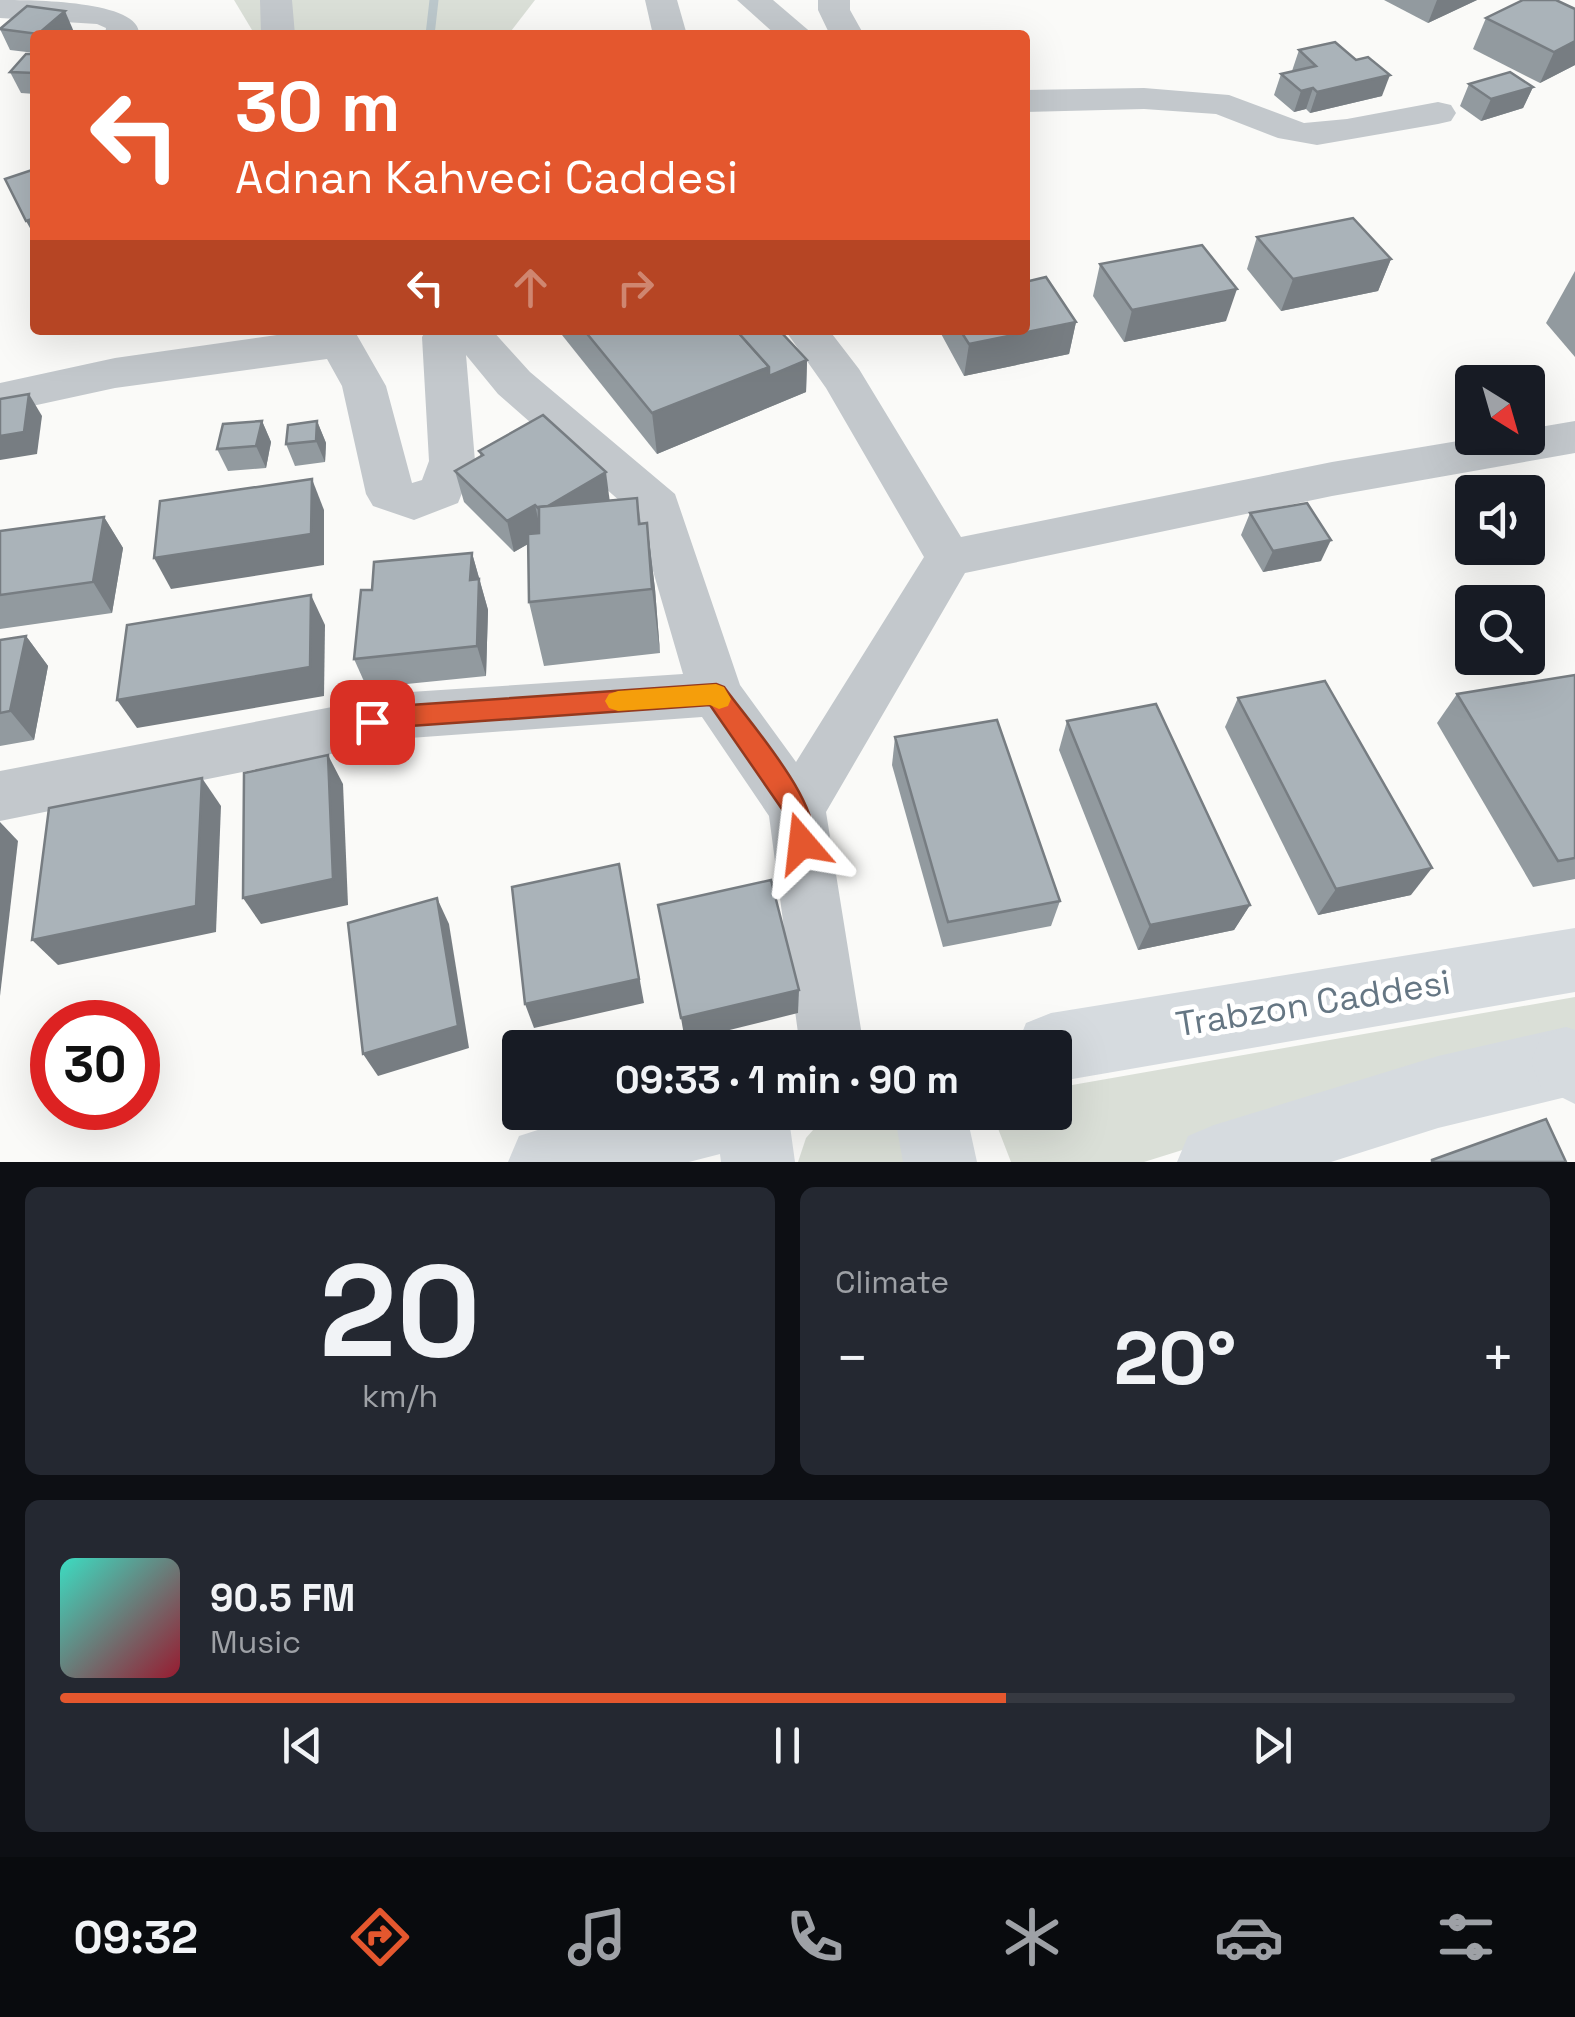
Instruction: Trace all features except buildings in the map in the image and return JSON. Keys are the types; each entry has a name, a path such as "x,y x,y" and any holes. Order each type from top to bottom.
{"main road":[{"name":"Trabzon Caddesi","path":"1072,1045 1575,960"},
{"path":"1214,1162 1438,1092 1572,1064"},
{"path":"545,1162 671,1130"},
{"path":"754,1130 758,1162"},
{"path":"934,1130 940,1162"}],"street":[{"path":"276,0 278,30"},
{"path":"661,0 669,30"},
{"path":"752,0 791,30"},
{"path":"834,0 834,10 844,30"},
{"path":"0,45 43,6"},
{"path":"0,8 43,6 104,15 123,24 122,30"},
{"path":"1030,101 1121,97 1214,103 1241,107 1289,132 1317,134 1438,113"},
{"path":"0,398 335,336 364,386 390,494 414,502 441,491 452,461 444,335"},
{"path":"472,335 514,383 658,506 716,694 796,809 829,1030"},
{"path":"810,335 843,380 949,558"},
{"path":"796,809 949,558 1332,479 1575,437"},
{"path":"0,796 410,715 716,694"}],"shaded area":[{"path":"234,0 535,0 512,30 252,30"},
{"path":"1575,997 1575,1040 1516,1046 1144,1162 1011,1162 999,1130 1072,1130 1072,1085"},
{"path":"813,1130 925,1130 947,1162 798,1162"}],"waterway":[{"path":"431,30 434,0"}],"slow traffic":[{"path":"618,701 716,694 719,699"}],"route":[{"path":"372,722 410,715 716,694 796,809 802,843"}]}
